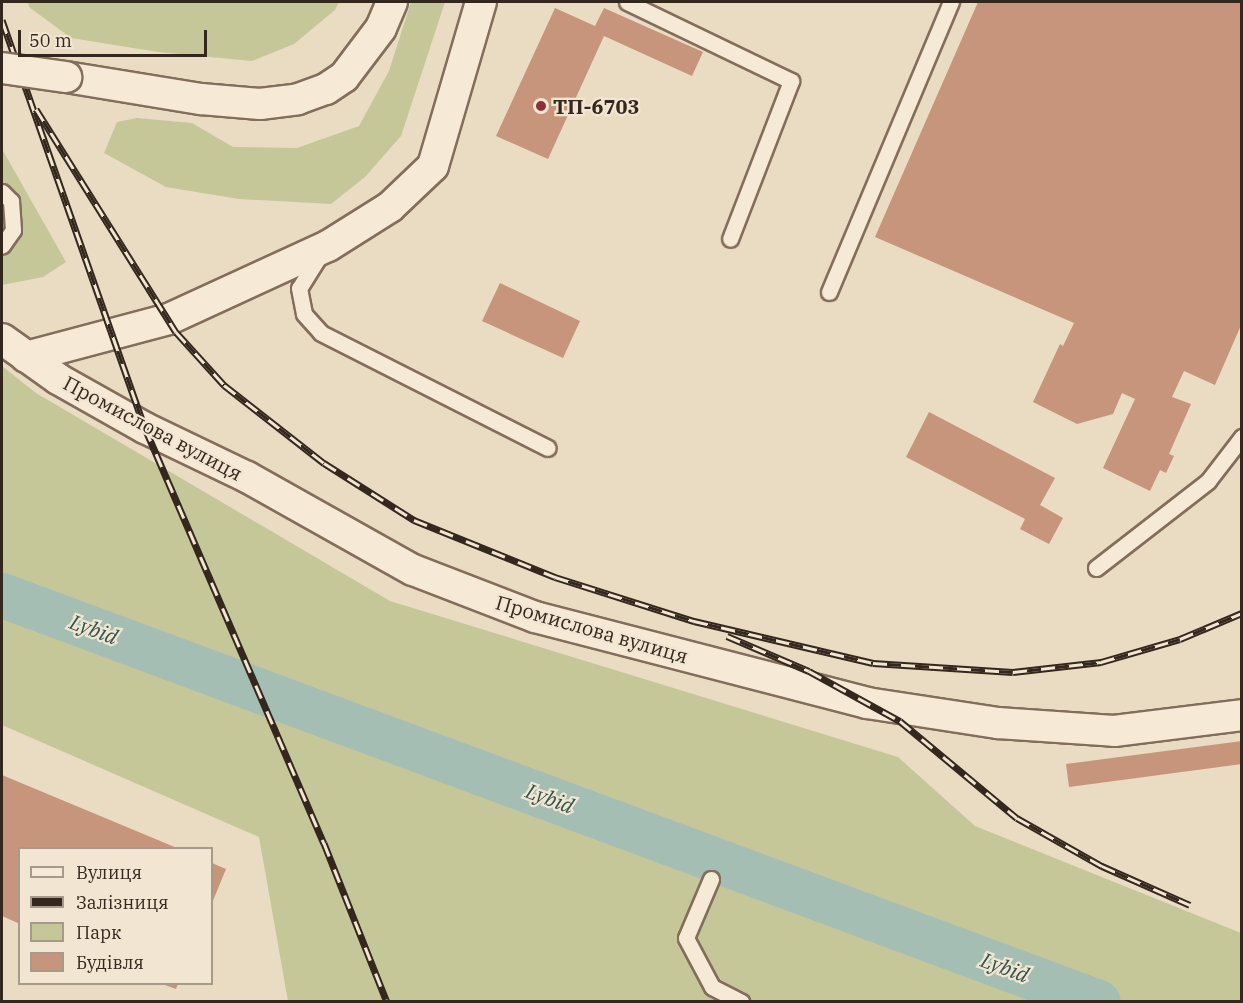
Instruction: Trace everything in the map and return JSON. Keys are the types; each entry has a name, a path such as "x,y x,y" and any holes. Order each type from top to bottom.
{"street":[{"path":"2,68 201,99 260,104 298,99 326,89 345,77 381,28 392,2"},
{"path":"26,357 169,319 328,246 390,207 433,166 481,2"},
{"name":"Промислова вулиця","path":"2,339 26,357 145,428 247,477 413,570 535,617 867,703 998,723 1114,731 1242,715"}],"lane":[{"path":"627,2 790,81 730,239"},
{"path":"829,292 951,2"},
{"path":"2,192 11,201 13,230 2,246"},
{"path":"328,246 312,263 299,288 304,314 321,333 548,448"},
{"path":"1096,568 1208,481 1242,437"},
{"path":"711,879 686,938 712,987 741,1002"}],"green space":[{"path":"28,2 339,2 335,10 294,44 252,61 158,52 71,38 29,7"},
{"path":"411,2 445,2 401,136 365,177 331,204 239,199 166,187 104,153 117,122 137,118 192,123 233,147 297,148 359,126 389,71"},
{"path":"2,149 66,262 43,277 2,285 2,244 13,230 2,192"},
{"path":"2,366 36,393 390,601 898,757 975,826 1241,933 1241,1001 288,1001 259,837 2,725"}],"building":[{"path":"978,2 1242,2 1242,323 1215,385 1184,371 1172,397 1191,404 1169,454 1174,456 1166,473 1160,470 1150,491 1103,468 1135,399 1122,393 1113,414 1077,424 1033,402 1060,344 1063,346 1074,323 875,237"},
{"name":"ТП-6703","path":"555,8 595,26 604,8 703,52 692,76 604,36 548,159 496,136"},
{"path":"500,283 580,321 563,358 482,321"},
{"path":"929,412 1055,478 1040,505 1063,518 1049,544 1020,529 1025,519 906,457"},
{"path":"1242,741 1242,764 1069,787 1066,764"},
{"path":"2,775 175,847 18,847 18,923 2,916"},
{"path":"213,863 226,869 213,901"},
{"path":"165,985 178,985 176,989"}],"waterway":[{"name":"Lybid","path":"2,595 1098,1002"}],"railway":[{"path":"2,20 145,428 324,843 387,1002"},
{"path":"36,109 176,332 224,385 324,463 414,520 555,577 694,621 873,663 1013,672 1101,662 1180,639 1242,613"},
{"path":"727,636 809,671 900,721 1017,818 1102,866 1190,905"}],"place":[{"name":"ТП-6703","path":"541,106"}]}
